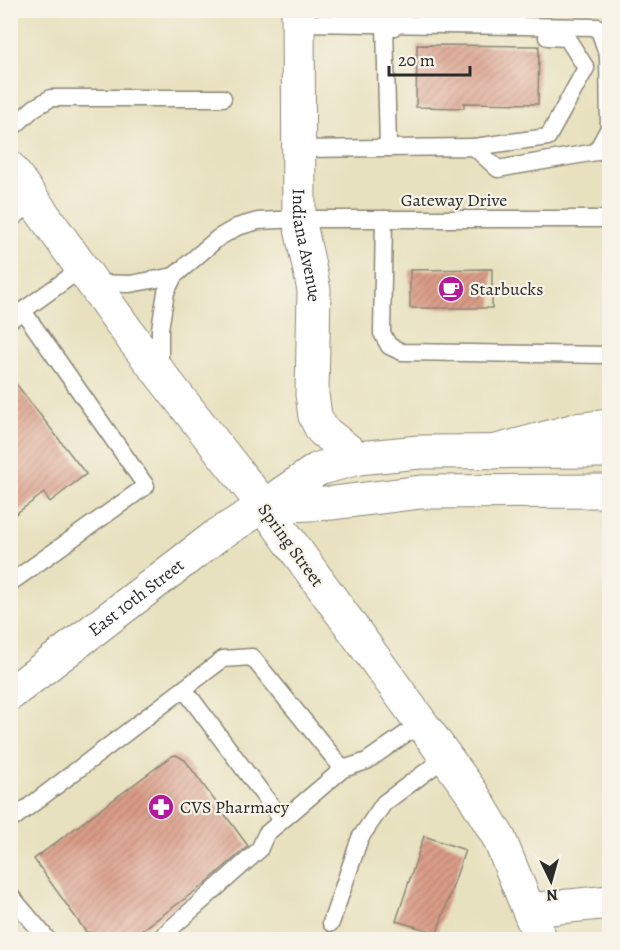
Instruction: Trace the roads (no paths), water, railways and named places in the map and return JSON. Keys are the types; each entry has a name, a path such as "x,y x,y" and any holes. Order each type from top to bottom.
{"main road":[{"name":"Indiana Avenue","path":"298,17 298,219 314,290 312,394 315,416 322,430 358,459"},
{"name":"Spring Street","path":"10,168 23,210 88,275 160,374 264,507 472,793 499,837 541,939"},
{"path":"493,453 576,430 609,426"},
{"path":"493,453 609,451"},
{"name":"East 10th Street","path":"10,694 216,536 264,507 318,469 358,459 419,452 493,453"},
{"path":"264,507 333,503 421,492 609,491"},
{"path":"529,910 609,902"}],"lane":[{"path":"298,17 385,24 604,27 608,56 609,128 603,152 498,169 474,147"},
{"path":"298,149 474,147 549,137 586,68 567,38 425,35 385,24"},
{"path":"385,24 388,148"},
{"path":"10,130 34,108 51,98 223,98"},
{"path":"384,219 382,333 389,346 402,352 609,355"},
{"name":"Gateway Drive","path":"174,276 218,238 237,226 258,221 609,219"},
{"path":"10,583 146,486 17,315 88,275 130,284 174,276"},
{"path":"160,374 160,329 166,292 174,276"},
{"path":"10,821 223,659 252,657 343,769"},
{"path":"184,688 282,820"},
{"path":"158,939 259,850 266,834 343,769 367,761 421,723"},
{"path":"331,923 360,838 384,803 446,757"},
{"path":"10,895 48,939"}],"place":[{"name":"Starbucks","path":"451,289"},
{"name":"CVS Pharmacy","path":"161,807"}]}
